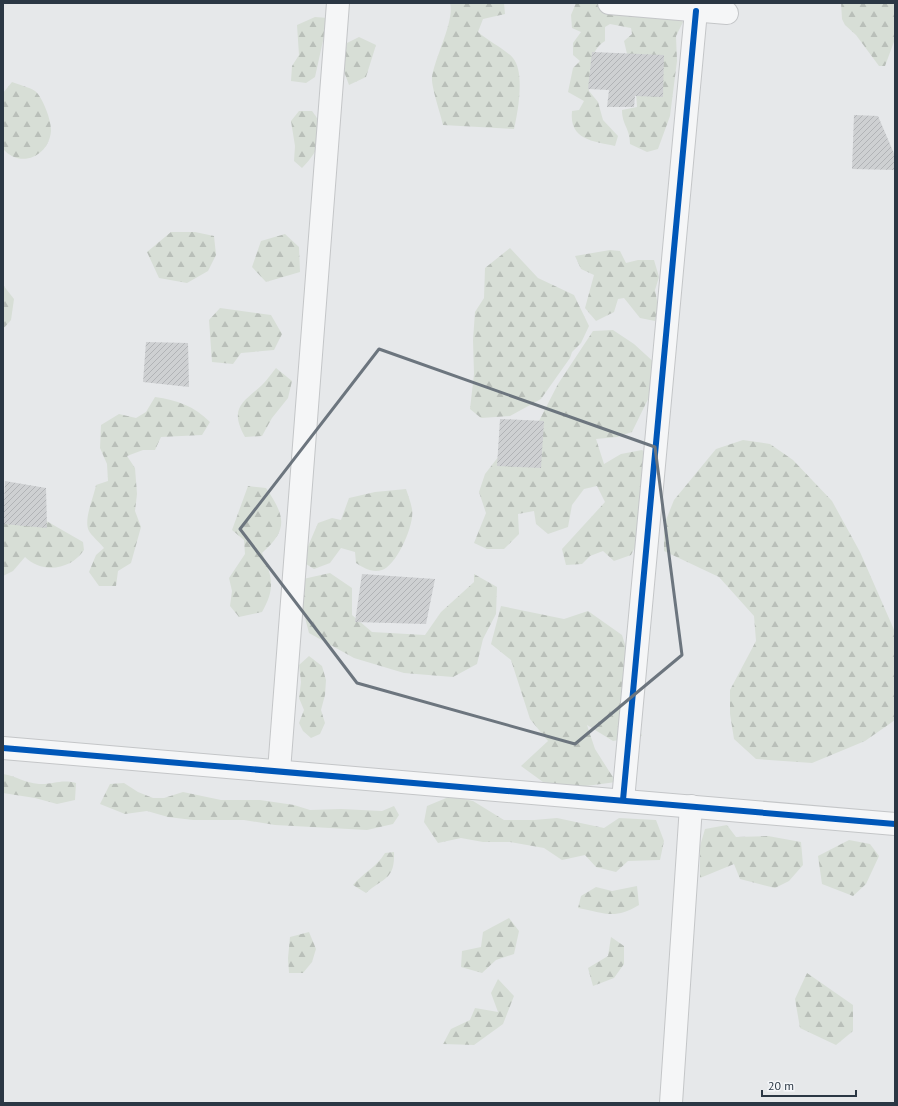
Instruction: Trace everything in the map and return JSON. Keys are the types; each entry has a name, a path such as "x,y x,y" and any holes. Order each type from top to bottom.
{"street":[{"path":"279,771 338,3"},
{"path":"609,3 727,13"},
{"path":"623,800 696,11"},
{"path":"3,748 895,824"},
{"path":"671,1103 691,806"}],"highlighted area":[{"path":"379,349 655,447 682,655 575,744 357,683 240,529"}],"green space":[{"path":"450,3 504,3 505,14 483,19 478,32 510,55 517,64 520,92 514,129 443,125 432,77 450,19"},
{"path":"576,3 668,4 683,22 676,36 677,61 670,116 658,149 647,152 630,144 629,134 622,115 622,110 637,107 636,92 624,41 632,34 631,28 610,24 605,27 605,41 596,50 590,70 589,91 598,102 603,120 618,136 615,146 584,138 578,134 574,128 572,111 579,110 584,101 568,92 573,68 580,61 573,55 573,43 581,32 572,28 571,15"},
{"path":"841,3 895,3 895,39 885,66 879,66 856,35 845,25 842,19"},
{"path":"315,17 328,18 315,77 306,83 291,81 292,66 299,55 297,25"},
{"path":"359,37 376,45 366,77 349,85 342,66 347,43"},
{"path":"12,82 30,88 36,92 44,105 50,125 51,131 49,140 45,147 40,153 26,159 10,155 3,149 3,93"},
{"path":"299,111 312,111 319,121 321,131 317,149 302,168 294,161 295,146 291,121"},
{"path":"171,232 195,232 214,236 216,255 208,271 187,283 159,278 147,252"},
{"path":"285,234 299,247 300,272 266,282 252,267 261,241"},
{"path":"510,248 538,278 574,295 589,326 581,343 572,352 570,358 541,399 510,416 481,418 470,409 474,374 473,340 475,312 484,298 485,268"},
{"path":"610,250 620,251 626,263 638,260 654,260 659,277 655,290 658,306 655,321 640,318 624,298 618,299 614,312 596,321 585,308 594,275 581,269 575,256"},
{"path":"3,285 14,299 11,320 3,329"},
{"path":"220,308 271,315 282,334 274,350 241,353 233,364 212,362 209,320"},
{"path":"613,330 634,344 657,365 650,395 632,432 617,437 596,439 604,464 621,454 642,450 664,467 640,537 631,555 614,561 603,551 590,556 582,564 566,565 562,549 605,502 597,486 584,489 572,505 568,527 548,534 536,524 534,511 518,514 519,534 504,549 487,549 474,543 486,513 479,492 485,474 502,452 539,421 558,384 593,331"},
{"path":"276,368 292,381 288,398 272,418 262,436 245,437 238,419 240,407 264,383"},
{"path":"155,397 171,400 185,405 204,416 210,422 202,435 161,437 155,450 143,450 127,456 135,468 137,494 135,511 141,527 131,563 118,571 116,586 99,586 89,572 96,555 104,548 89,531 87,521 96,485 108,481 107,464 100,448 101,425 119,414 136,418 146,412"},
{"path":"743,440 770,444 793,460 832,501 860,552 895,632 895,720 865,741 812,763 756,759 734,739 730,714 730,690 756,641 754,616 719,577 664,551 664,525 674,500 716,449"},
{"path":"248,486 266,488 277,507 281,522 277,537 262,553 271,582 271,589 266,604 262,612 239,617 230,606 232,591 229,578 245,554 244,540 232,530"},
{"path":"406,489 412,509 411,525 398,553 387,567 378,571 368,570 356,563 355,552 341,548 330,563 314,569 306,564 306,551 318,523 332,518 341,520 349,498 375,492"},
{"path":"3,498 6,513 43,519 83,542 84,550 72,562 48,568 40,566 25,557 13,571 3,576"},
{"path":"330,573 352,588 352,615 372,632 425,635 441,612 474,582 474,574 497,587 496,614 483,639 477,664 453,677 404,673 354,658 309,633 302,606 303,579"},
{"path":"501,606 564,619 588,611 622,635 632,667 631,705 642,736 613,741 587,725 595,749 616,782 571,788 543,782 521,766 548,741 530,719 511,660 491,644"},
{"path":"309,656 322,666 326,680 325,695 321,710 325,723 320,734 311,738 303,731 299,723 304,710 299,698 301,682 299,665"},
{"path":"3,774 39,784 61,782 76,783 75,800 57,804 35,798 3,793"},
{"path":"124,783 138,792 153,798 164,798 183,792 221,800 260,800 294,805 310,810 341,809 382,811 394,806 399,815 393,824 367,830 275,825 244,820 193,820 168,817 147,811 125,814 100,804 110,784"},
{"path":"451,796 473,801 504,820 557,818 604,828 619,818 656,820 664,841 660,860 628,861 616,872 596,867 585,855 562,860 544,848 510,842 483,842 461,838 438,843 424,822 427,806"},
{"path":"727,825 736,837 768,836 801,842 803,865 789,881 775,888 740,879 734,864 700,878 700,846 705,829"},
{"path":"849,840 870,844 879,856 866,884 853,896 822,884 818,856"},
{"path":"394,852 393,868 387,877 366,893 353,885 378,862 385,853"},
{"path":"637,886 639,905 631,910 616,914 609,914 578,908 581,896 596,887 612,891"},
{"path":"509,918 519,931 514,954 496,960 482,973 461,967 462,951 481,947 483,932"},
{"path":"309,932 316,949 312,962 303,973 289,973 288,958 290,937"},
{"path":"611,937 624,946 624,964 614,978 593,986 588,968 608,956"},
{"path":"807,973 853,1005 853,1031 836,1045 800,1028 795,999"},
{"path":"498,979 514,996 503,1024 474,1045 443,1044 451,1029 470,1020 475,1008 498,1012 491,993"}],"building":[{"path":"592,52 664,55 663,97 635,96 634,107 607,107 609,90 588,89"},
{"path":"854,115 878,116 895,156 895,170 852,169"},
{"path":"146,342 188,343 189,387 143,382"},
{"path":"500,419 544,421 541,468 497,466"},
{"path":"5,481 46,488 47,528 3,524"},
{"path":"362,574 435,579 426,624 355,622"}],"cycle path":[{"path":"623,800 696,11"},
{"path":"3,748 895,824"}]}
